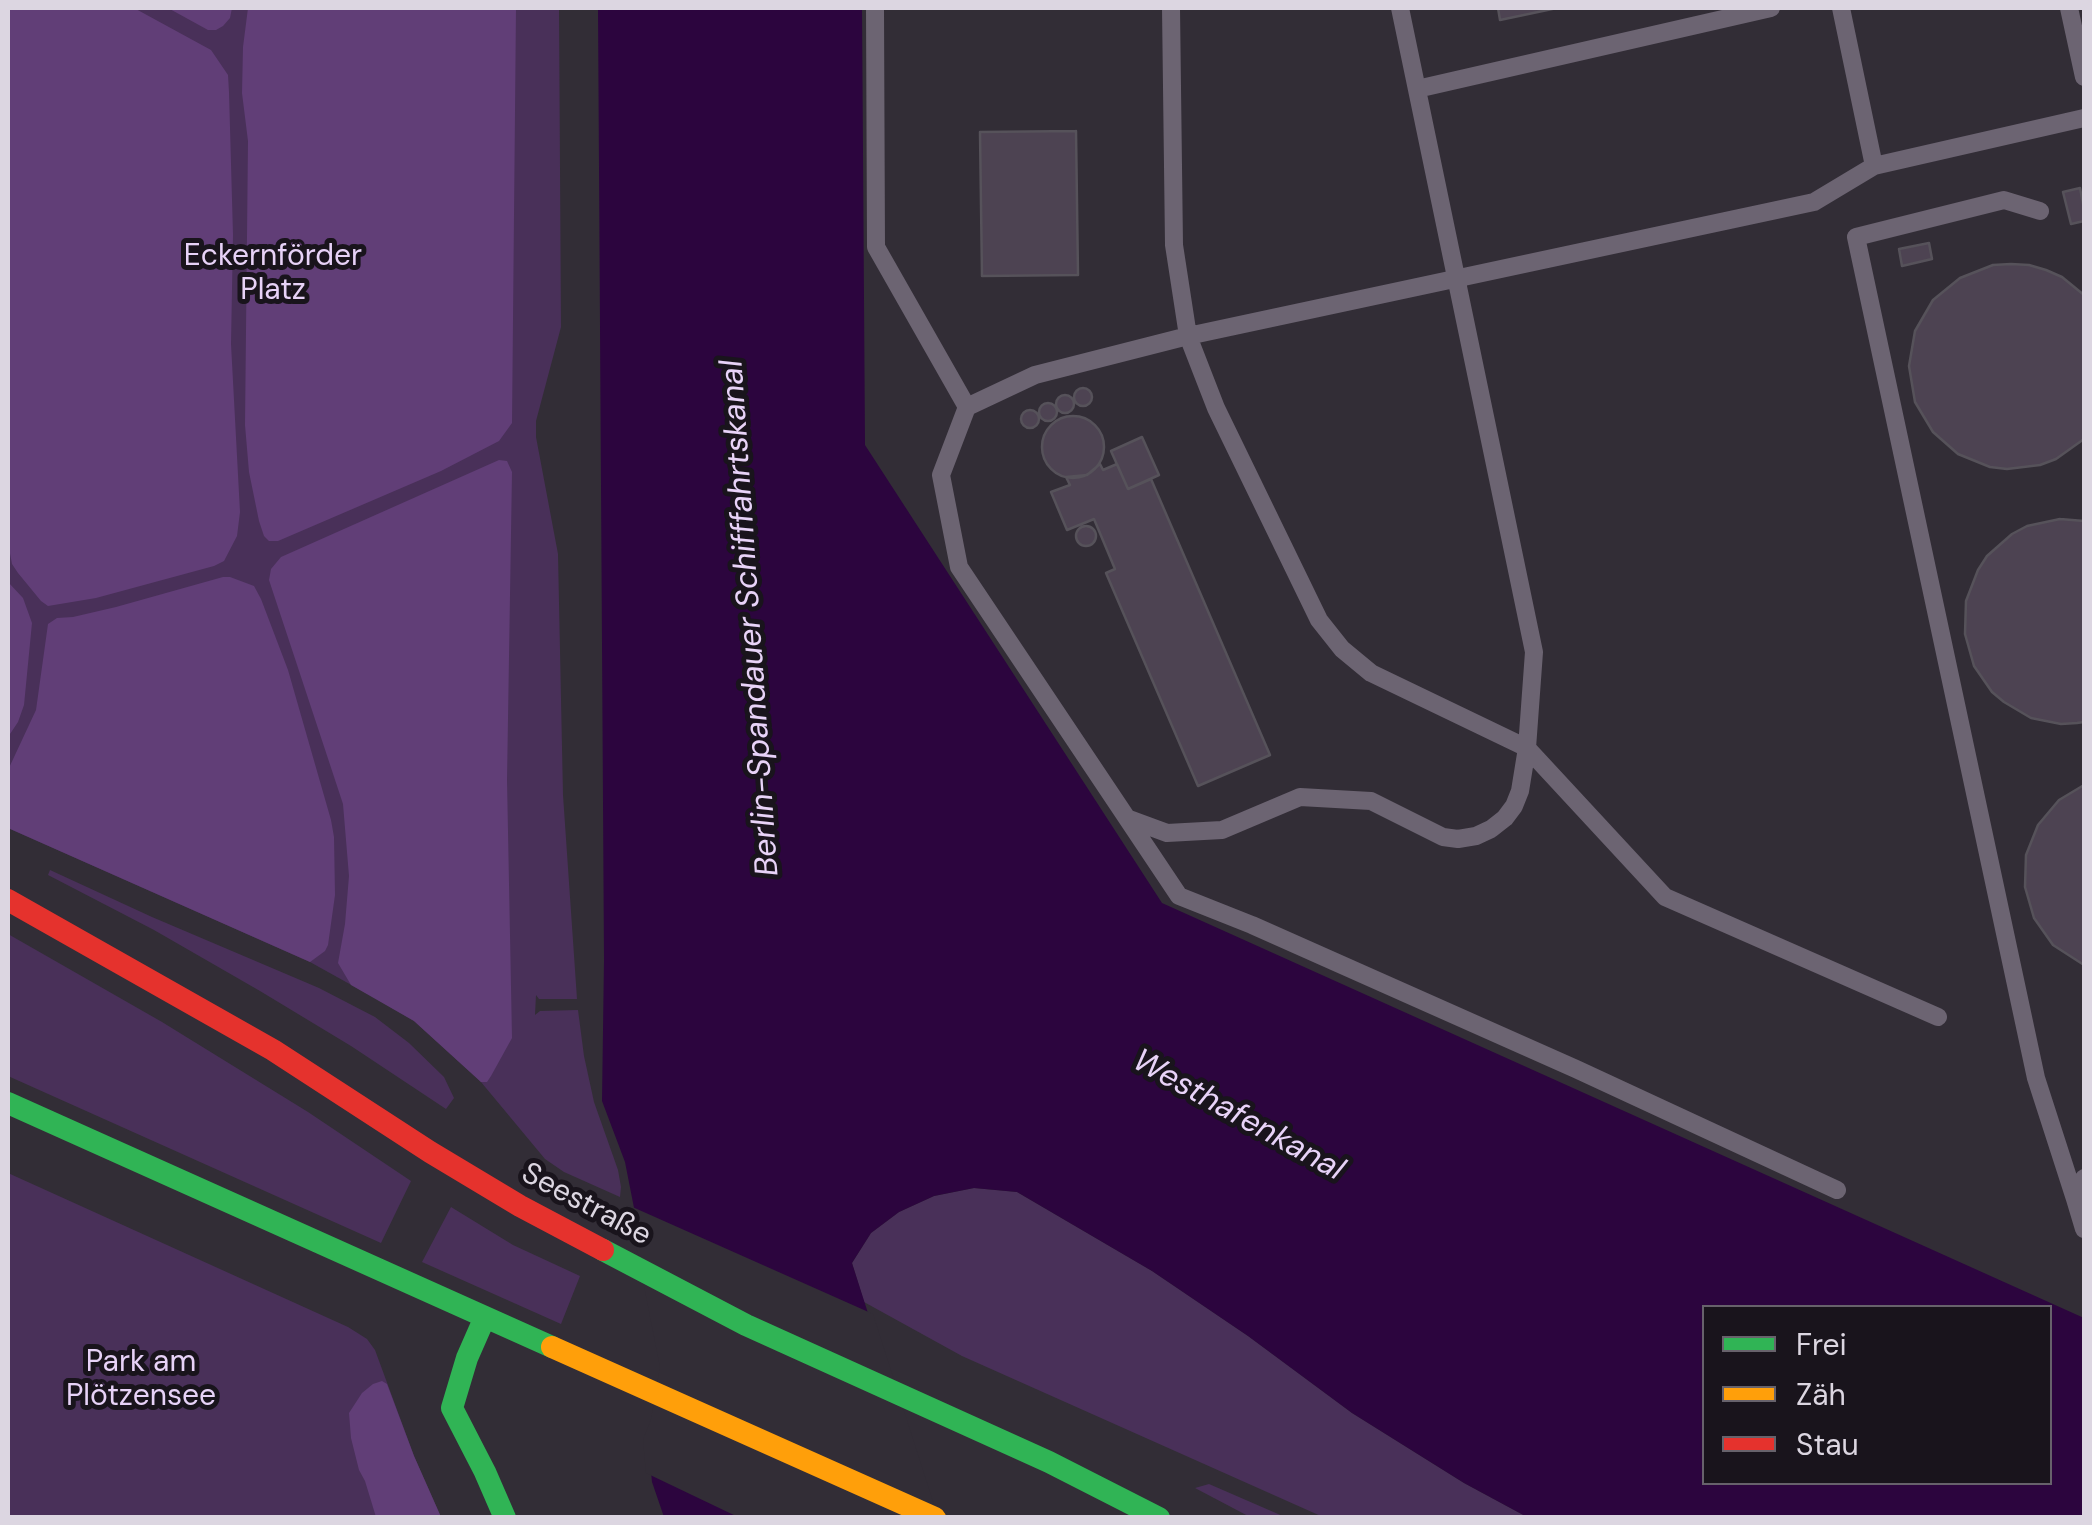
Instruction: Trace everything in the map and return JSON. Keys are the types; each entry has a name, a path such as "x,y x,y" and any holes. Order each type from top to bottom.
{"main road":[{"name":"Seestraße","path":"8,900 273,1050 520,1206 746,1325 1049,1462 1160,1518"},
{"path":"8,1103 934,1518"},
{"path":"485,1317 452,1408 505,1518"}],"lane":[{"path":"875,8 876,248 967,408"},
{"path":"1172,8 1174,244 1188,336 1216,408 1319,620 1371,674 1527,748 1666,898 1938,1017"},
{"path":"1128,818 1167,833 1222,830 1300,797 1371,801 1443,837 1458,839 1491,830 1514,806 1520,791 1534,652 1400,8"},
{"path":"1417,89 1771,8"},
{"path":"1841,8 1874,166"},
{"path":"2069,8 2084,77"},
{"path":"1837,1190 1504,1037 1180,896 960,567 940,475 967,408 1035,374 1188,336 1814,202 1874,166 2084,118"},
{"path":"2040,211 2004,200 1856,237 2036,1078 2084,1229"},
{"path":"2074,1199 2084,1178"}],"green space":[{"name":"Eckernförder Platz","path":"8,8 559,8 561,327 536,421 536,437 558,554 563,795 577,999 539,999 536,995 535,1015 540,1011 578,1010 594,1102 618,1170 620,1197 564,1172 545,1159 481,1082 414,1021 310,962 8,828"},
{"path":"8,8 134,8 211,50 228,75 233,235 231,344 240,512 237,536 224,561 214,566 96,598 48,606 12,564 8,543"},
{"path":"168,8 232,8 223,26 208,30"},
{"path":"248,8 516,8 512,423 499,441 441,471 278,541 269,541 264,536 259,521 245,425 248,141 242,93"},
{"path":"499,460 507,461 512,472 507,780 512,1038 487,1082 481,1082 414,1021 351,985 338,963 349,876 343,804 269,580 271,569 281,557"},
{"path":"223,577 254,586 261,599 288,670 331,820 335,895 328,945 310,962 8,828 8,770 36,710 48,624 57,618 116,607"},
{"path":"8,582 23,598 32,623 24,705 8,737"},
{"path":"50,870 319,988 375,1017 444,1077 454,1098 446,1109 260,991 48,875"},
{"path":"8,934 162,1022 411,1181 381,1243 8,1076"},
{"name":"Park am Plötzensee","path":"8,1173 367,1339 375,1350 441,1517 8,1518"},
{"path":"974,1188 1017,1192 1152,1271 1352,1413 1527,1517 1323,1517 962,1356 864,1302 852,1263 871,1233 899,1212 934,1196"},
{"path":"451,1207 513,1245 580,1276 561,1324 422,1262"},
{"path":"382,1381 387,1384 441,1517 376,1517 359,1470 349,1413 362,1393"},
{"path":"1209,1484 1285,1517 1250,1517 1195,1488"}],"water":[{"path":"598,8 862,8 865,445 1162,903 2084,1318 2084,1517 1527,1517 1352,1413 1152,1271 1017,1192 974,1188 934,1196 899,1212 871,1233 852,1263 933,1517 664,1517 652,1482 648,1441 665,1366 625,1162 602,1101"}],"pier":[{"path":"628,1205 873,1314 938,1517 738,1517 646,1473 643,1440 651,1419 660,1367"}],"building":[{"path":"1498,8 1557,8 1500,20"},
{"path":"1076,131 1078,275 982,276 980,132"},
{"path":"2080,188 2084,221 2071,224 2063,192"},
{"path":"1929,243 1932,259 1902,266 1899,249"},
{"path":"1993,265 2046,270 2084,295 2084,439 2056,459 2007,469 1990,467 1958,454 1933,432 1915,402 1909,366 1915,331 1933,300 1960,278"},
{"path":"1083,388 1092,397 1083,406 1074,397"},
{"path":"1065,395 1074,404 1065,413 1056,404"},
{"path":"1048,403 1057,412 1048,421 1039,412"},
{"path":"1030,410 1039,419 1030,428 1021,419"},
{"path":"1073,416 1095,425 1104,447 1095,469 1073,478 1051,469 1042,447 1051,425"},
{"path":"1142,437 1159,475 1128,489 1111,451"},
{"path":"1100,464 1103,470 1117,464 1128,489 1151,479 1270,755 1198,786 1106,573 1115,569 1094,519 1067,530 1051,492 1070,485 1066,477 1087,475"},
{"path":"2060,519 2084,521 2084,722 2061,724 2031,718 1992,692 1974,666 1965,634 1966,601 1987,556 2027,526"},
{"path":"1086,526 1096,536 1086,546 1076,536"},
{"path":"2084,785 2084,965 2053,945 2034,918 2025,887 2026,855 2038,825 2059,800"}],"traffic: fast":[{"path":"8,1103 552,1347"},
{"path":"603,1250 746,1325 1049,1462 1159,1518"},
{"path":"485,1317 452,1408 505,1518"}],"traffic: slow":[{"path":"552,1347 935,1518"}],"traffic: jam":[{"path":"8,900 273,1050 430,1152 603,1250"}],"water label":[{"name":"Berlin-Spandauer Schifffahrtskanal","path":"751,618"},
{"name":"Westhafenkanal","path":"1238,1116"}]}
